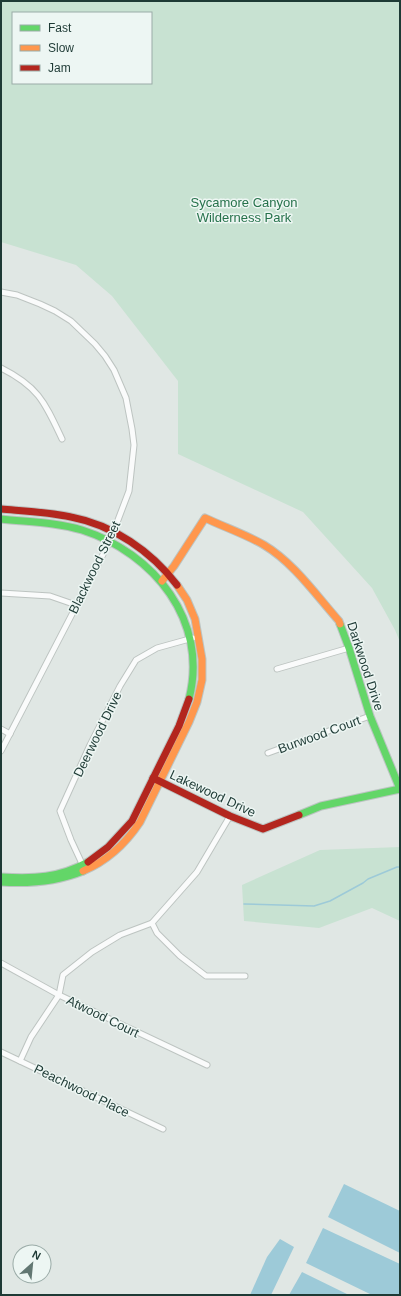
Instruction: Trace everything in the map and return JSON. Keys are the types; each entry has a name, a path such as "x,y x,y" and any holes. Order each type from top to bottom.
{"street":[{"name":"Blackwood Street","path":"1,292 17,295 55,311 71,321 95,344 105,356 120,384 129,410 134,445 129,491 110,541 1,751"},
{"path":"1,368 27,383 38,395 47,407 62,439"},
{"path":"1,509 54,514 82,520 113,532 127,540 151,557 176,584 194,616 194,637"},
{"name":"Darkwood Drive","path":"168,575 205,518 264,545 289,565 339,621 370,716 400,789"},
{"path":"1,519 67,526 83,530 110,541 132,554 162,581 173,596 202,655 203,666 202,679 196,706 191,719 157,780 140,822 125,841 105,859 84,867 51,876 1,877"},
{"path":"162,581 168,575"},
{"path":"1,593 50,596 76,605"},
{"name":"Deerwood Drive","path":"84,867 71,840 60,811 90,745 120,686 136,660 157,648 194,637"},
{"path":"276,669 349,648"},
{"name":"Burwood Court","path":"268,753 370,716"},
{"path":"1,729 10,734"},
{"name":"Lakewood Drive","path":"157,780 230,816 263,829 321,806 400,789"},
{"path":"20,1061 31,1037 60,995 63,976 92,952 120,935 152,923 197,872 230,816"},
{"path":"1,882 44,882 69,877 84,867"},
{"path":"152,923 157,933 180,956 206,976 245,976"},
{"name":"Atwood Court","path":"1,963 60,995 207,1065"},
{"name":"Peachwood Place","path":"1,1052 163,1129"}],"green space":[{"name":"Sycamore Canyon Wilderness Park","path":"1,1 400,1 400,642 372,588 303,512 178,454 178,381 112,296 76,265 1,242"},
{"path":"400,847 400,921 372,908 319,928 244,921 242,885 320,850"}],"water":[{"path":"344,1184 400,1211 400,1253 328,1217"},
{"path":"323,1228 400,1264 400,1295 372,1295 306,1263"},
{"path":"280,1239 294,1247 271,1295 250,1295 267,1257"},
{"path":"302,1272 349,1295 289,1295"}],"waterway":[{"path":"244,904 314,906 330,901 368,879 400,867"}],"traffic: fast":[{"path":"1,519 52,524 82,530 108,541 132,555 153,573 170,594 183,617 191,643 193,670 189,699"},
{"path":"299,815 321,806 400,789 370,716 340,624"},
{"path":"1,877 24,878 46,876 67,871 88,862"},
{"path":"1,882 22,883 53,880 83,871"}],"traffic: slow":[{"path":"162,581 174,566 205,518 249,537 275,552 295,570 340,624"},
{"path":"83,871 92,867 115,851 129,837 140,822 189,722 197,702 202,680 202,659 195,619 187,600 177,585"}],"traffic: jam":[{"path":"1,509 62,515 102,526 130,541 143,551 155,561 177,585"},
{"path":"88,862 108,847 132,821 179,726 189,699"},
{"path":"153,778 230,816 263,829 299,815"}]}
